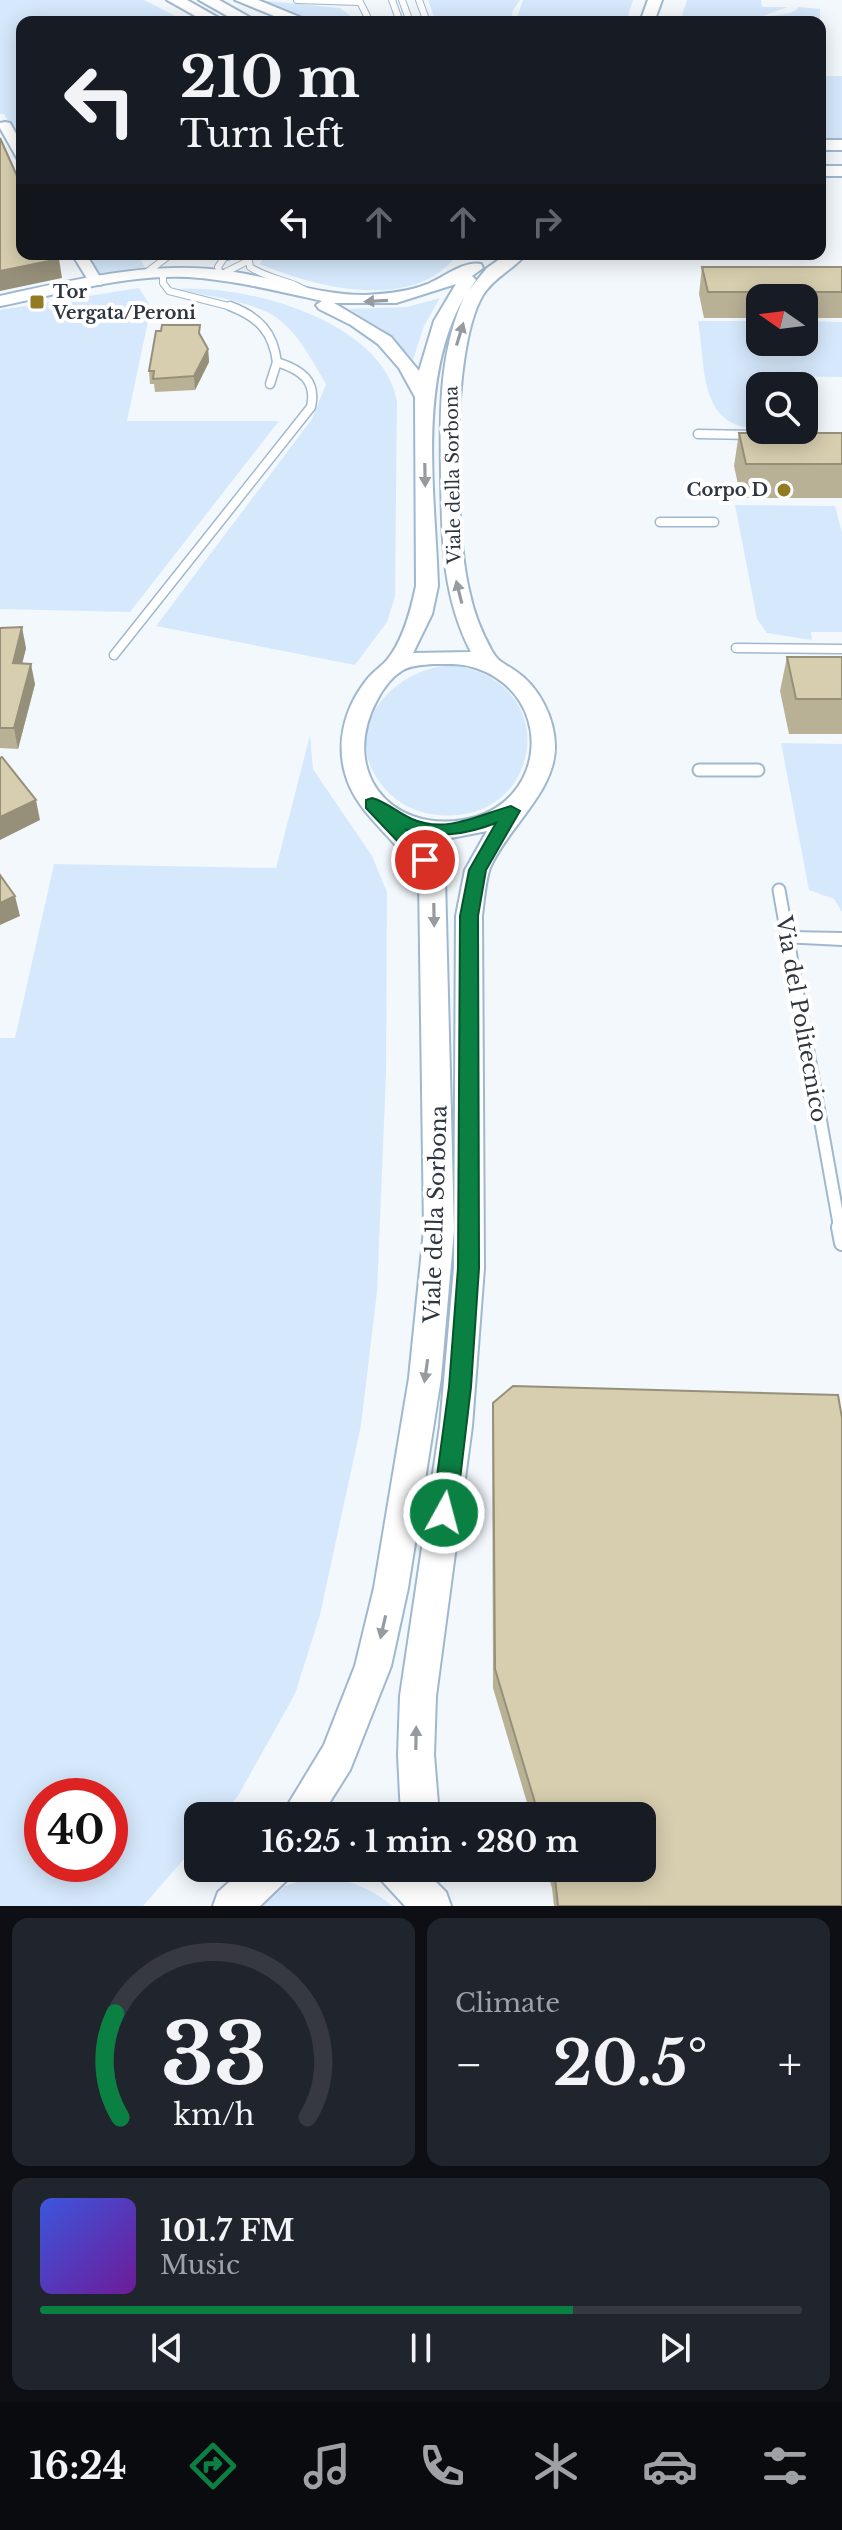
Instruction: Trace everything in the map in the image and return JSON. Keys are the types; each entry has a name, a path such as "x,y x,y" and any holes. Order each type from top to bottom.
{"main road":[{"path":"162,0 180,16"},
{"path":"175,0 206,16"},
{"path":"207,0 238,16"},
{"path":"243,0 287,16"}],"street":[{"path":"5,126 16,145"},
{"path":"83,260 96,282"},
{"name":"Viale della Sorbona","path":"488,664 466,618 454,566 449,394 455,350 470,307 487,280 511,260"},
{"path":"0,301 155,272 220,275 350,301 399,299 436,290 479,261"},
{"name":"Viale della Sorbona","path":"396,664 421,614 427,586 424,397 430,355 441,324 479,261"},
{"path":"285,289 346,314 374,330 404,360 424,397"},
{"path":"433,657 488,664 525,692 541,722 544,741 539,776 511,811 469,827 435,831 409,825 372,804 355,775 352,734 365,698 396,664 433,657"},
{"name":"Viale della Sorbona","path":"309,1802 337,1757 356,1715 383,1628 421,1408 436,1282 438,1106 432,879 418,851 372,804"},
{"name":"Viale della Sorbona","path":"419,1802 416,1745 418,1696 456,1426 468,1282 469,916 477,870 511,811"},
{"path":"788,938 842,939"}],"lane":[{"path":"297,0 359,1"},
{"path":"166,260 155,272 169,291 234,308 261,320 277,348 277,362 270,384"},
{"path":"225,260 218,267 220,275 243,260"},
{"path":"250,260 257,272 300,285 312,295"},
{"path":"114,655 311,407 314,385 307,374 277,362"},
{"path":"698,434 746,435"},
{"path":"660,522 714,522"},
{"path":"736,648 842,649"},
{"path":"699,770 758,770"},
{"name":"Via del Politecnico","path":"779,890 842,1243"}],"shaded area":[{"path":"0,0 144,0 175,16 16,16 16,135 4,114 0,114"},
{"path":"257,0 340,8 350,16 300,16"},
{"path":"428,0 520,0 513,16 434,16"},
{"path":"523,0 633,0 628,16 517,16"},
{"path":"687,0 761,0 762,7 788,7 763,16 682,16"},
{"path":"799,7 820,9 820,16 773,16 795,11"},
{"path":"826,76 842,76 842,138 826,138"},
{"path":"90,260 141,260 146,269 100,277"},
{"path":"262,260 452,260 439,272 417,284 364,290 309,281 260,264"},
{"path":"139,288 151,307 127,421 279,421 130,612 0,609 0,310"},
{"path":"174,289 237,293 307,313 339,329 366,349 386,373 397,401 395,597 387,622 355,665 156,626 312,419 326,384 299,340 277,318 241,303"},
{"path":"440,298 424,326 413,360 385,331 349,309 407,307"},
{"path":"698,321 746,321 746,356 818,356 818,321 842,322 842,377 818,377 818,372 746,372 746,427 725,418 715,407 705,376"},
{"path":"735,505 835,506 842,533 842,632 811,632 812,640 767,633 757,619"},
{"path":"452,665 489,676 513,697 525,722 527,750 518,777 500,798 473,812 438,815 408,807 390,794 371,768 366,747 368,726 391,691 408,678 429,669"},
{"path":"310,735 313,769 372,856 387,892 386,1074 377,1292 361,1425 320,1615 295,1694 238,1796 233,1802 184,1802 184,1859 143,1906 0,1906 0,1038 15,1038 54,864 276,868"},
{"path":"781,743 842,744 842,912 834,899 809,890"},
{"path":"297,1882 347,1882 374,1893 393,1906 259,1906 285,1886"}],"building":[{"path":"0,138 16,174 16,260 54,260 0,271"},
{"path":"702,267 842,267 842,292 818,292 818,284 746,284 746,292 708,292"},
{"path":"162,325 200,325 199,333 208,349 194,376 153,379 154,371 149,371 156,331 161,331"},
{"path":"739,433 746,433 746,444 818,444 818,433 842,433 842,464 746,464"},
{"path":"22,627 13,663 31,664 14,728 0,728 0,628"},
{"path":"787,657 842,657 842,699 796,699"},
{"path":"0,758 36,800 0,817"},
{"path":"0,875 15,896 0,903"},
{"path":"513,1386 838,1395 842,1418 842,1906 558,1906 555,1882 656,1882 656,1802 535,1802 495,1669 493,1403"}],"place":[{"name":"Tor Vergata/Peroni","path":"37,302"},
{"name":"Corpo D","path":"784,490"}],"route":[{"path":"425,860 372,804 409,825 435,831 469,827 511,811 489,845 477,870 471,893 467,947 471,1091 469,1268 460,1387 444,1513"}]}
